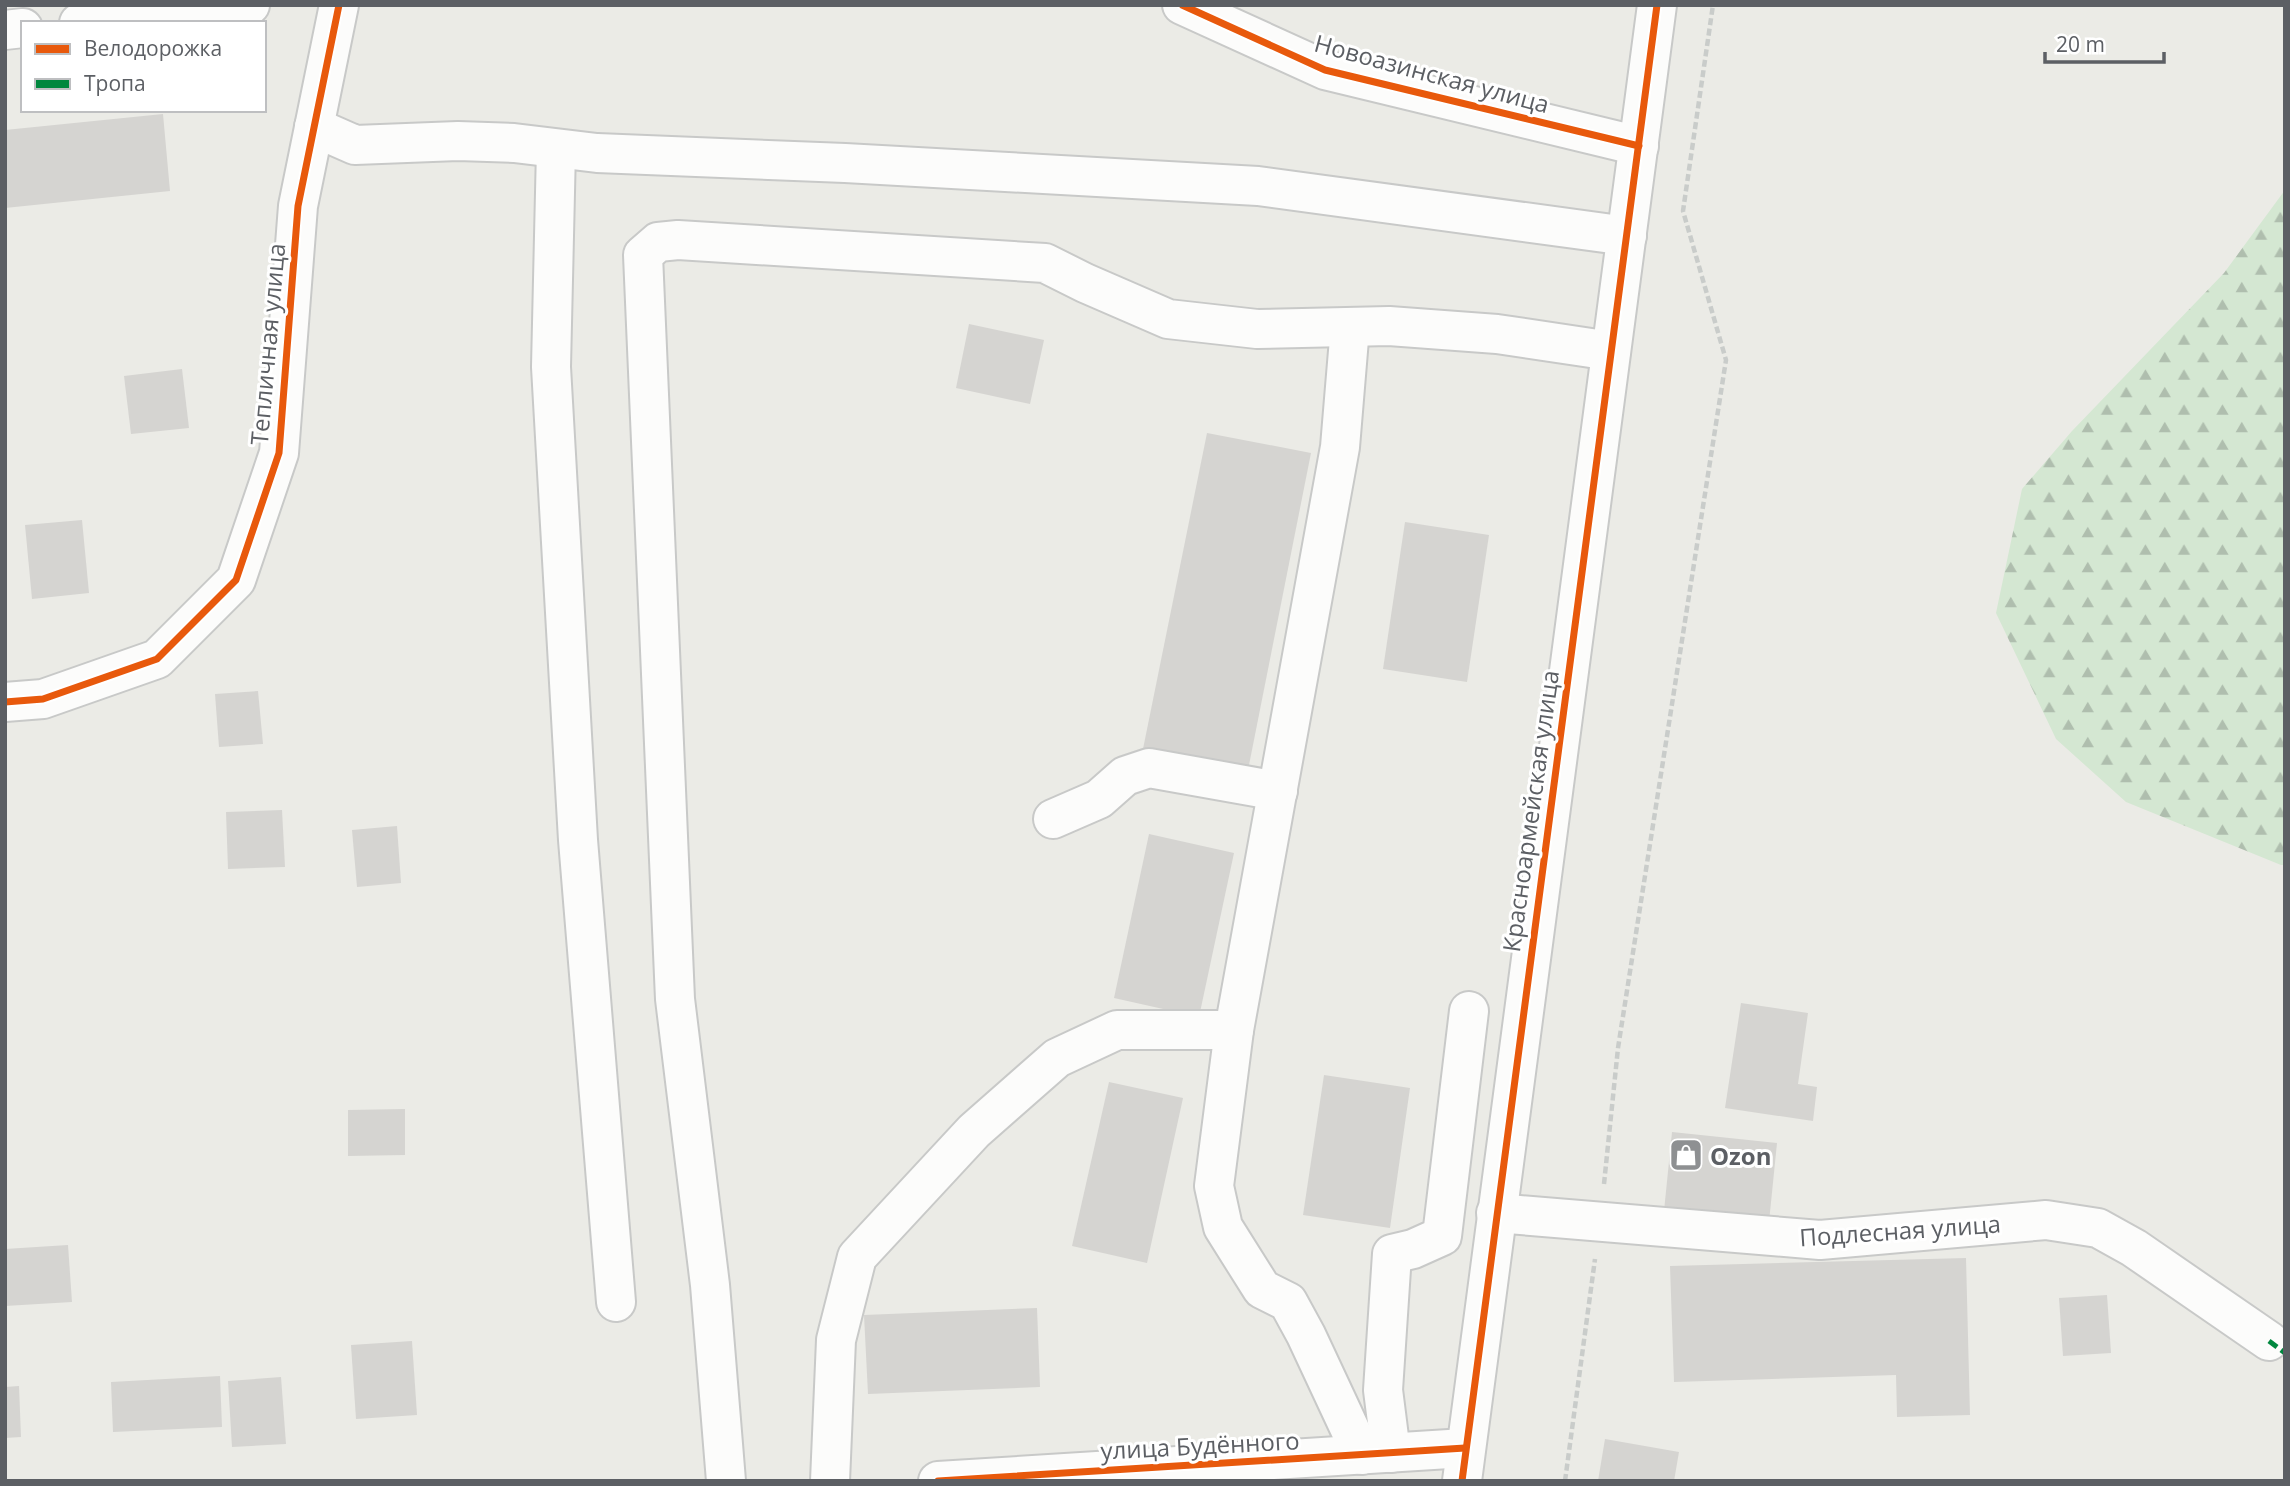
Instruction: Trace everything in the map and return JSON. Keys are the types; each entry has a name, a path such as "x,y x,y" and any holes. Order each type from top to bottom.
{"street":[{"path":"98,21 250,5"},
{"name":"Тепличная улица","path":"5,702 43,699 157,659 236,580 279,453 298,206 339,5"},
{"name":"Новоазинская улица","path":"1182,5 1325,70 1639,146"},
{"name":"Красноармейская улица","path":"1463,1464 1657,5"},
{"path":"314,127 355,145 458,141 514,143 597,153 831,162 1258,186 1627,236"},
{"path":"556,149 551,367 578,840 616,1303"},
{"path":"726,1481 710,1285 675,999 643,256 658,242 678,240 1045,263 1168,320 1257,329 1389,326 1497,334 1611,351"},
{"path":"1350,327 1340,447 1234,1030 1214,1186 1223,1227 1262,1289 1288,1303 1376,1454"},
{"path":"1053,818 1099,799 1125,776 1149,768 1278,791"},
{"path":"1376,1454 1392,1254 1413,1249 1442,1236 1469,1011"},
{"path":"830,1481 836,1340 858,1257 974,1132 1057,1058 1117,1030 1234,1030"},
{"name":"Подлесная улица","path":"1496,1213 1820,1240 2046,1220 2098,1228 2134,1248 2269,1341"},
{"name":"улица Будённого","path":"937,1481 1376,1454 1463,1464"}],"path":[{"path":"1565,1481 1600,1222 1618,1048 1726,360 1683,211 1713,5"}],"green space":[{"path":"2285,190 2285,865 2281,865 2126,802 2056,739 1996,613 2022,489 2072,431 2224,273"}],"building":[{"path":"163,114 170,191 5,208 5,130"},
{"path":"969,324 1044,340 1030,404 956,388"},
{"path":"182,369 189,428 131,434 124,376"},
{"path":"1207,433 1311,453 1248,770 1143,749"},
{"path":"82,520 89,593 32,599 25,525"},
{"path":"1405,522 1489,535 1467,682 1383,669"},
{"path":"258,691 263,744 219,747 215,694"},
{"path":"282,810 285,867 228,869 226,812"},
{"path":"397,826 401,883 357,887 352,830"},
{"path":"1149,834 1234,853 1199,1017 1114,998"},
{"path":"1741,1003 1808,1013 1798,1084 1817,1087 1813,1121 1725,1108"},
{"path":"1324,1075 1410,1088 1390,1228 1303,1215"},
{"path":"1109,1082 1183,1098 1147,1263 1072,1246"},
{"path":"405,1109 405,1155 348,1156 348,1110"},
{"path":"1672,1132 1777,1143 1769,1222 1664,1211"},
{"path":"68,1245 72,1302 5,1306 5,1249"},
{"path":"1966,1258 1970,1415 1897,1417 1896,1375 1674,1382 1670,1266"},
{"path":"2107,1295 2111,1353 2063,1356 2059,1298"},
{"path":"1037,1308 1040,1387 868,1394 864,1315"},
{"path":"412,1341 417,1415 356,1419 351,1345"},
{"path":"220,1376 222,1427 113,1432 111,1382"},
{"path":"281,1377 286,1444 232,1447 228,1381"},
{"path":"19,1386 21,1437 5,1438 5,1387"},
{"path":"1605,1439 1679,1452 1674,1481 1598,1481"}],"marked path":[{"path":"2269,1341 2285,1353"}],"cycle path":[{"path":"5,702 43,699 157,659 236,580 279,453 298,206 339,5"},
{"path":"1182,5 1325,70 1639,146"},
{"path":"1462,1481 1657,5"},
{"path":"938,1481 1465,1448"}],"place":[{"name":"Ozon","path":"1686,1155"}]}
